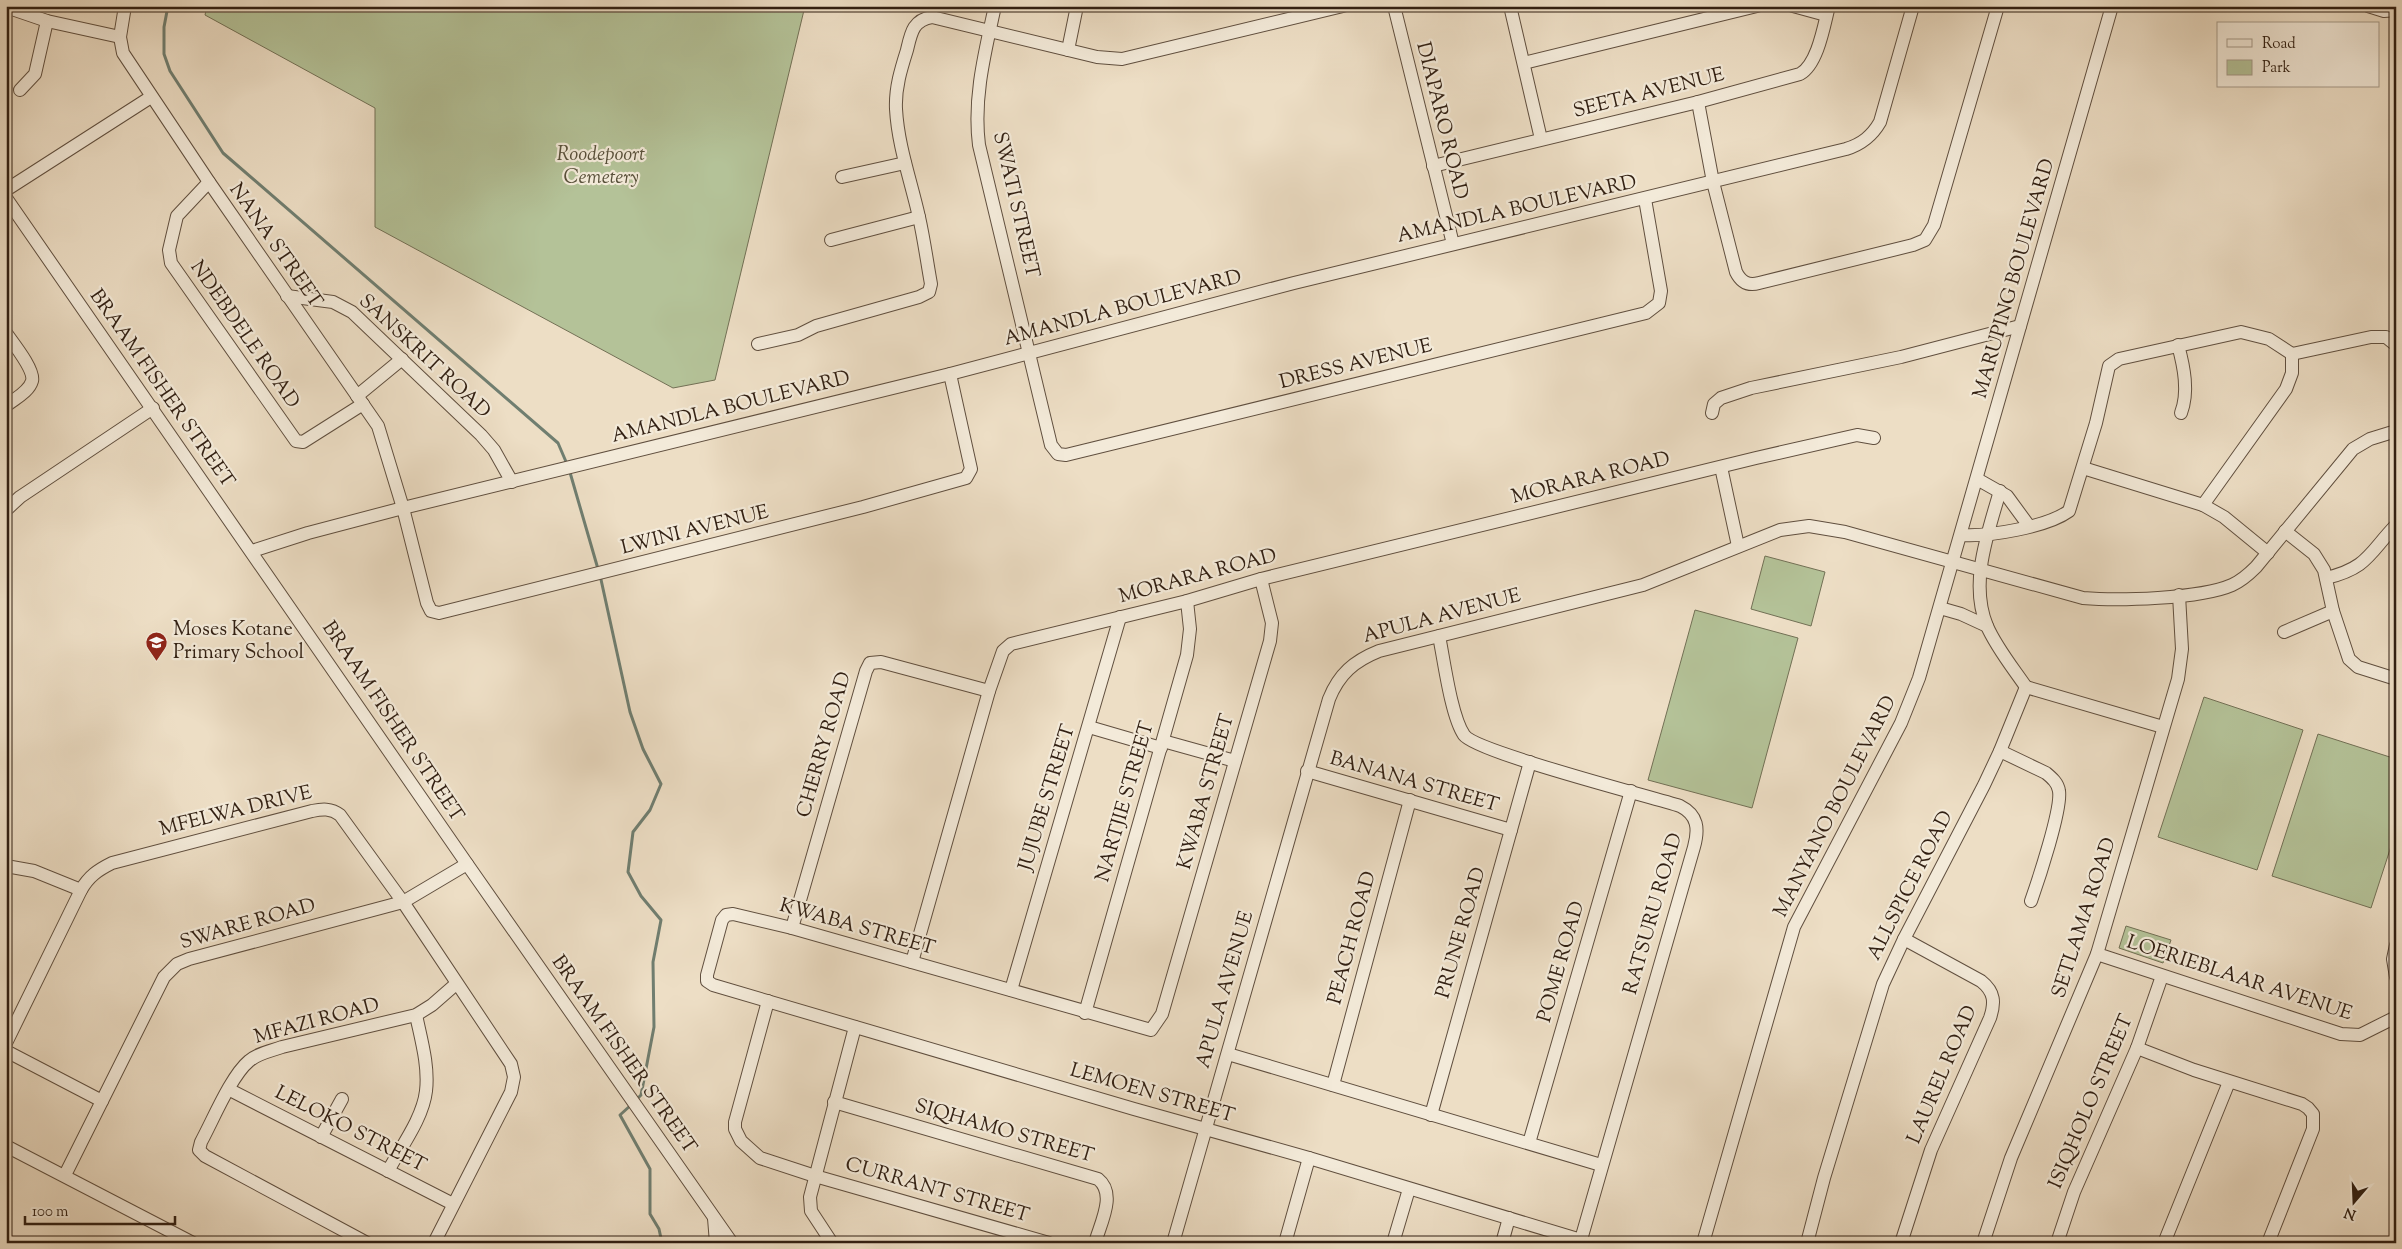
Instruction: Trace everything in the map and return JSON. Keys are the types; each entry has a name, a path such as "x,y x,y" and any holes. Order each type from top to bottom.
{"street":[{"name":"NANA STREET","path":"125,6 120,37 123,54 380,432 403,508"},
{"name":"SWATI STREET","path":"995,6 979,87 977,130 1030,353"},
{"path":"1068,50 1077,6"},
{"path":"758,344 798,335 816,326 919,297 929,292 931,284 919,217 905,163 896,108 899,78 915,26 923,18 932,17 1068,50 1106,58 1122,59 1342,6"},
{"name":"DIAPARO ROAD","path":"1394,6 1432,166 1453,244"},
{"path":"1510,6 1541,139"},
{"path":"1524,63 1757,6"},
{"path":"1793,6 1828,11"},
{"name":"AMANDLA BOULEVARD","path":"252,551 308,533 403,508 950,374 1294,283 1846,149 1863,142 1870,136 1884,113 1913,6"},
{"path":"1698,102 1713,182 1736,272 1739,278 1748,284 1759,283 1925,240 1932,231 1937,218 1998,6"},
{"name":"MARUPING BOULEVARD","path":"1953,561 2112,6"},
{"path":"2368,6 2384,11 2396,10"},
{"path":"12,8 47,20 120,37"},
{"name":"SEETA AVENUE","path":"1432,166 1698,102 1804,72 1814,58 1828,11"},
{"path":"20,90 34,74 47,20"},
{"path":"6,190 151,97"},
{"path":"842,177 905,163"},
{"name":"NDEBDELE ROAD","path":"209,182 177,216 169,250 171,264 296,441 303,442 360,400 402,359"},
{"name":"BRAAM FISHER STREET","path":"6,198 252,551 466,864 732,1243"},
{"name":"DRESS AVENUE","path":"1030,353 1051,445 1055,452 1066,455 1646,313 1659,303 1660,291 1644,199"},
{"path":"831,240 919,217"},
{"name":"SANSKRIT ROAD","path":"287,296 322,300 346,307 481,435 494,450 512,482"},
{"path":"1712,413 1714,404 1721,398 1750,388 1826,374 2020,326"},
{"path":"1961,535 1987,535 2029,526 2063,515 2069,510 2083,468 2109,366 2119,359 2241,332 2270,339 2292,354 2371,337 2386,337 2396,345"},
{"path":"6,333 28,365 32,376 29,387 6,406"},
{"path":"2178,345 2185,391 2185,403 2181,414"},
{"path":"2203,505 2286,389 2292,373 2292,354"},
{"name":"LWINI AVENUE","path":"403,508 427,603 431,611 436,613 592,576 872,505 966,478 971,469 950,374"},
{"path":"6,510 20,497 153,408"},
{"name":"APULA AVENUE","path":"1172,1243 1228,1054 1306,771 1328,699 1346,670 1356,661 1379,651 1643,585 1780,530 1809,526 1845,532 2082,598 2107,600 2212,591 2232,585 2248,575 2268,553 2352,448 2370,439 2396,431"},
{"name":"MORARA ROAD","path":"912,962 989,691 1001,655 1007,646 1018,641 1186,601 1261,579 1721,467 1857,435 1874,438"},
{"path":"1721,467 1738,546"},
{"path":"2083,468 2203,505 2224,517 2268,553"},
{"path":"1977,479 2007,496 2029,526"},
{"path":"2000,491 1987,535 1980,569 1981,605 1987,626 2026,687 2163,727"},
{"path":"2326,578 2353,570 2362,564 2396,524"},
{"path":"2286,531 2314,554 2326,578 2333,611 2349,658 2358,667 2396,679"},
{"name":"MANYANO BOULEVARD","path":"1703,1243 1794,927 1908,710 1953,561"},
{"name":"KWABA STREET","path":"713,985 708,981 707,975 722,920 726,915 732,914 792,928 1144,1030 1151,1030 1162,1014 1272,634 1270,614 1261,579"},
{"name":"SETLAMA ROAD","path":"1983,1243 2008,1167 2097,954 2181,664 2180,595"},
{"name":"NARTJIE STREET","path":"1085,1013 1162,745 1190,638 1186,601"},
{"path":"1940,608 1961,614 1987,626"},
{"path":"2284,632 2333,611"},
{"name":"JUJUBE STREET","path":"1011,990 1120,616"},
{"name":"RATSURU ROAD","path":"1439,636 1457,718 1466,737 1482,746 1530,762 1686,809 1695,818 1698,831 1601,1165 1581,1241"},
{"name":"CHERRY ROAD","path":"792,928 866,671 870,663 881,662 989,691"},
{"name":"ALLSPICE ROAD","path":"1808,1242 1877,1001 1904,939 2000,751 2026,687"},
{"path":"1089,727 1235,761"},
{"path":"2000,751 2046,772 2059,789 2059,803 2031,901"},
{"name":"PRUNE ROAD","path":"1431,1115 1530,762"},
{"name":"BANANA STREET","path":"1306,771 1511,830"},
{"name":"POME ROAD","path":"1528,1143 1631,791"},
{"name":"PEACH ROAD","path":"1333,1085 1410,800"},
{"name":"MFELWA DRIVE","path":"6,1043 88,877 112,863 312,811 327,809 340,815 403,902 511,1064 514,1077 511,1092 453,1204"},
{"name":"SWARE ROAD","path":"65,1175 158,988 166,974 177,964 190,958 403,902 466,864"},
{"path":"6,866 34,871 81,890"},
{"name":"LAUREL ROAD","path":"1901,1243 1931,1150 1990,1018 1993,1004 1991,991 1981,981 1904,939"},
{"path":"2396,945 2393,959 2396,977"},
{"name":"LOERIEBLAAR AVENUE","path":"2097,954 2341,1034 2360,1035 2396,1017"},
{"name":"ISIQHOLO STREET","path":"2057,1243 2077,1184 2137,1048 2162,976"},
{"name":"MFAZI ROAD","path":"367,1243 213,1161 199,1150 201,1142 239,1071 250,1060 262,1053 416,1015 432,1005 456,984"},
{"name":"LEMOEN STREET","path":"713,985 1206,1130 1309,1158 1581,1241"},
{"name":"CURRANT STREET","path":"768,1001 736,1113 735,1129 746,1148 760,1158 815,1176 1049,1243"},
{"path":"388,1171 414,1124 426,1093 426,1066 416,1015"},
{"path":"832,1243 810,1209 815,1176 855,1027"},
{"path":"2137,1048 2229,1082 2302,1104 2308,1108 2314,1118 2313,1129 2268,1243"},
{"path":"6,1051 102,1101"},
{"path":"1228,1054 1601,1165"},
{"path":"2164,1243 2229,1082"},
{"name":"LELOKO STREET","path":"230,1090 453,1204"},
{"path":"321,1136 342,1098"},
{"name":"SIQHAMO STREET","path":"834,1102 1098,1179 1105,1186 1107,1197 1095,1243"},
{"path":"6,1146 193,1243"},
{"path":"1285,1243 1309,1158"},
{"path":"1393,1243 1409,1189"},
{"path":"434,1243 453,1204"},
{"path":"714,1216 716,1243"},
{"path":"1502,1243 1509,1218"}],"green space":[{"name":"Roodepoort Cemetery","path":"207,6 805,6 715,380 673,388 375,227 375,108 205,15"},
{"path":"1765,556 1825,572 1811,626 1751,609"},
{"path":"1695,610 1798,638 1752,808 1648,780"},
{"path":"2204,697 2303,730 2257,870 2158,837"},
{"path":"2318,734 2396,759 2396,831 2371,908 2272,876"},
{"path":"2126,926 2171,940 2163,963 2119,948"}],"waterway":[{"path":"168,6 164,27 164,54 170,71 223,153 558,443 567,464"},
{"path":"569,469 598,569"},
{"path":"600,575 630,712 643,749 661,784 650,810 633,832 628,872 641,896 661,920 653,962 654,1027 641,1095 637,1099"},
{"path":"631,1105 620,1115 650,1169 650,1214 659,1229 662,1243"}],"place":[{"name":"Moses Kotane Primary School","path":"157,661"}]}
